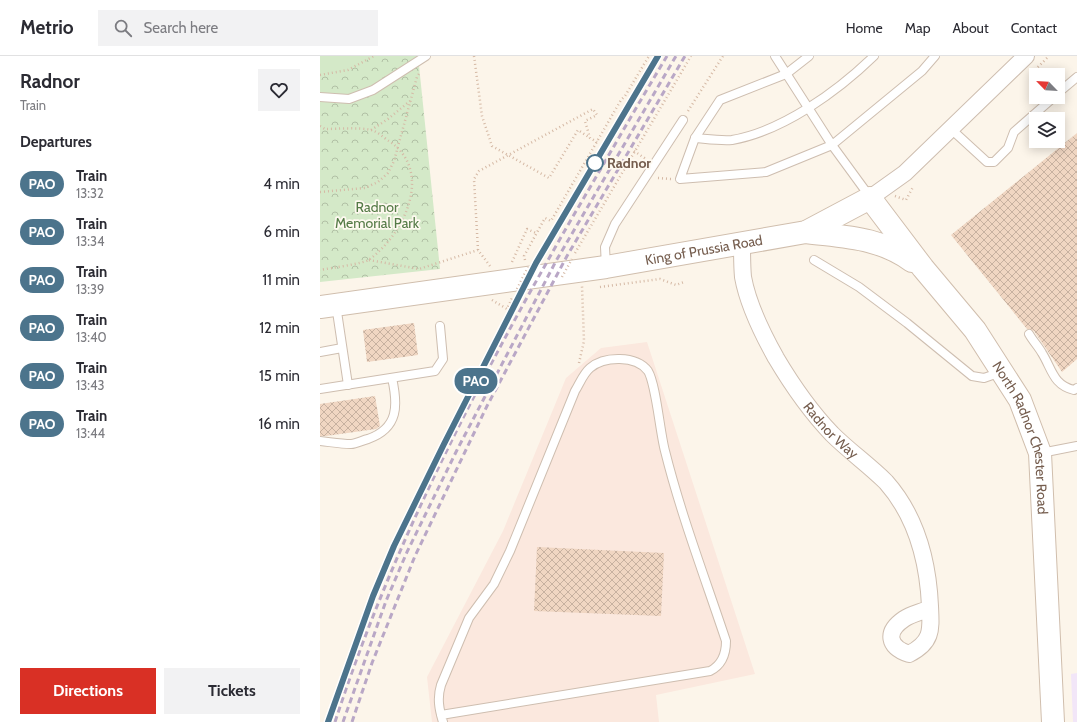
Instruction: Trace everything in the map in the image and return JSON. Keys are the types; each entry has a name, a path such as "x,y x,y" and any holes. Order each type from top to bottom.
{"main road":[{"name":"King of Prussia Road","path":"328,306 606,267 806,232 870,198"},
{"name":"North Radnor Chester Road","path":"870,198 923,268 975,330 1020,400 1040,453 1053,722"},
{"path":"806,232 869,240 884,244 923,268"}],"street":[{"name":"King of Prussia Road","path":"870,198 905,173 1026,56"},
{"name":"Radnor Way","path":"742,243 743,277 754,316 776,358 802,398 824,425 886,482 903,506 911,522 924,558 929,583 930,608"}],"lane":[{"path":"775,56 832,145 870,198"},
{"path":"809,56 786,74 720,100 695,138 680,179 766,172 832,145 922,71 935,56"},
{"path":"695,138 732,140 762,131 809,108 858,71 874,56"},
{"path":"320,97 349,99 373,90 424,57"},
{"path":"1065,87 1077,77"},
{"path":"951,129 987,162 994,162 1008,148 1014,132 1046,104"},
{"path":"606,267 605,247 615,224 683,120"},
{"path":"814,260 859,287 907,323 972,376 984,378 1002,372"},
{"path":"328,306 342,348 348,385"},
{"path":"320,390 435,371 443,359 440,326"},
{"path":"1029,334 1042,353 1052,373 1064,387 1074,390 1077,388"},
{"path":"320,352 342,348"},
{"path":"618,358 634,362 647,371 652,383 665,452 726,642 726,650 721,661 710,671 442,718 437,696 458,640 479,602 494,584 510,551 575,391 588,371 600,362 618,358"},
{"path":"320,441 353,444 380,434 387,428 393,415 396,398 392,378"},
{"path":"1040,453 1077,446"}],"path":[{"path":"320,75 348,70 374,56"},
{"path":"474,56 482,116 492,146 549,178 578,130 597,142"},
{"path":"517,289 528,267 524,256 536,233 545,218 551,221 649,56"},
{"path":"562,277 691,56"},
{"path":"683,120 723,56"},
{"path":"320,192 365,188 378,182 388,173 394,161 416,77 423,71 424,57"},
{"path":"372,130 410,101"},
{"path":"497,269 491,267 478,250 474,179 479,171 593,109 597,115 585,121 590,138"},
{"path":"320,126 325,128 372,130 397,147 406,158 413,178 410,202 406,215 392,237 369,260"},
{"path":"510,267 527,229 536,233"},
{"path":"320,270 369,260 419,269 478,250"},
{"path":"596,286 602,287 660,279 676,285 684,282"},
{"path":"582,284 584,341 579,364 588,371"},
{"path":"576,285 589,285"},
{"path":"490,299 507,309"}],"shaded area":[{"path":"647,342 755,674 656,695 659,722 432,722 427,677 503,531 566,378 601,348"},
{"path":"1077,673 1077,722 1073,722 1071,674"}],"green space":[{"name":"Radnor Memorial Park","path":"320,56 418,56 440,269 320,282"},
{"path":"320,56 374,56 348,70 320,75"}],"building":[{"path":"1077,133 1077,359 1062,372 1034,331 1027,329 951,235 1058,148 1065,148 1065,143"},
{"path":"414,323 418,355 367,362 363,330"},
{"path":"375,396 380,426 376,429 320,436 320,404"},
{"path":"537,547 664,553 661,616 534,611"}],"railway":[{"path":"487,359 536,263 658,56"},
{"path":"335,722 383,591 440,464 471,401 537,279 667,56"},
{"path":"343,722 386,601 407,552 457,450 556,261 676,56"},
{"path":"352,722 372,663 415,556 487,406 567,256 685,56"},
{"path":"328,722 373,596 404,525"}],"train":[{"name":"PAO","path":"328,722 350,656 373,596 394,546 444,444 536,263 658,56"}],"place":[{"name":"Radnor","path":"595,163"}]}
